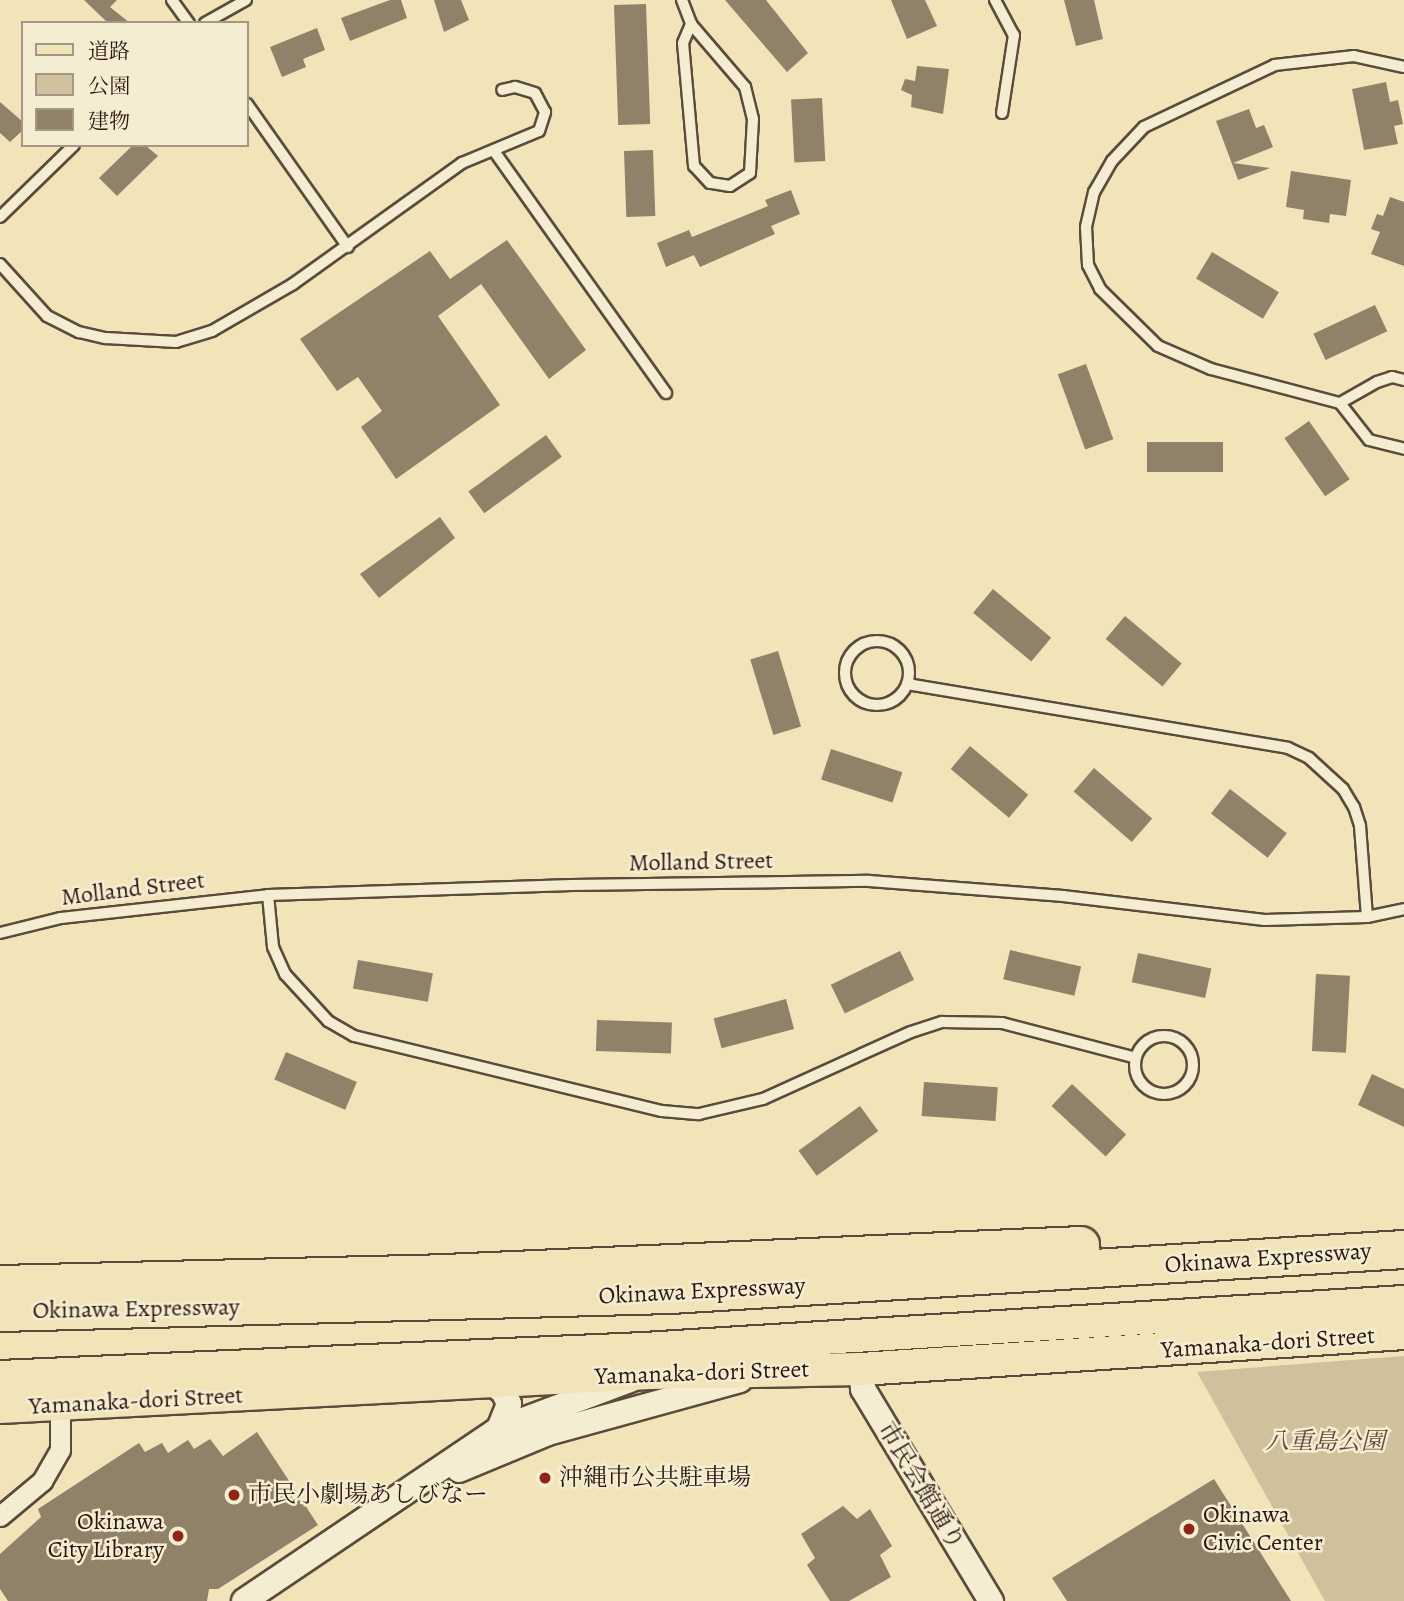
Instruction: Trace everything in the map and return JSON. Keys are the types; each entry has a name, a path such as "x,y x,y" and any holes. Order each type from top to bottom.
{"highway":[{"name":"Okinawa Expressway","path":"0,1284 445,1273 888,1256 1404,1224"},
{"name":"Okinawa Expressway","path":"0,1312 670,1294 1404,1249"}],"main road":[{"name":"Yamanaka-dori Street","path":"0,1407 60,1391 560,1353 1404,1302"},
{"name":"Yamanaka-dori Street","path":"0,1377 60,1391 666,1377 783,1370 861,1369 1404,1333"}],"street":[{"path":"416,1488 548,1433 666,1377 706,1344"},
{"path":"560,1353 595,1359 649,1355 666,1377"},
{"name":"市民会館通り","path":"861,1369 863,1389 991,1601"},
{"path":"244,1601 416,1488 499,1429 666,1377"},
{"path":"486,1380 503,1391 509,1404 499,1429"},
{"path":"0,1516 42,1481 60,1450 60,1391"}],"lane":[{"path":"172,0 188,21"},
{"path":"209,21 246,0"},
{"path":"681,0 691,24 745,87 753,119 750,173 730,186 710,183 694,166 683,43 691,24"},
{"path":"995,0 1014,35 1002,113"},
{"path":"1404,67 1354,56 1275,65 1144,127 1112,161 1094,192 1086,227 1088,265 1100,289 1158,346 1211,369 1340,403 1369,440 1404,449"},
{"path":"0,264 47,316 79,332 118,340 176,342 212,331 251,310 348,247 462,163 529,138 545,120 536,93 515,87 502,90"},
{"path":"248,105 348,247"},
{"path":"0,217 72,147"},
{"path":"494,151 666,393"},
{"path":"1340,403 1377,382 1392,377 1404,380"},
{"path":"873,641 895,646 908,668 907,684 890,702 879,705 859,700 845,679 850,655 873,641"},
{"path":"907,684 1288,748 1309,758 1343,789 1354,807 1360,826 1367,917"},
{"name":"Molland Street","path":"0,933 61,918 268,895 869,881 1063,896 1265,920 1367,917 1404,909"},
{"path":"268,895 273,947 285,974 328,1021 354,1036 662,1111 712,1112 763,1099 911,1032 942,1023 1002,1023 1136,1058"},
{"path":"1162,1035 1184,1042 1193,1068 1180,1090 1154,1092 1137,1076 1136,1058 1144,1044 1162,1035"}],"green space":[{"name":"八重島公園","path":"1404,1356 1404,1601 1325,1601 1197,1372"}],"building":[{"path":"84,0 117,0 110,7 128,21 106,21"},
{"path":"390,0 401,0 407,18 350,41 341,18"},
{"path":"434,0 461,0 469,20 444,32"},
{"path":"725,0 766,0 808,53 787,72"},
{"path":"891,0 925,0 937,26 907,39"},
{"path":"1064,0 1094,0 1103,39 1076,46"},
{"path":"646,4 650,124 618,125 614,5"},
{"path":"317,28 325,50 303,59 306,67 282,77 270,47"},
{"path":"917,66 949,69 943,114 911,107 912,95 901,90 905,79 915,81"},
{"path":"1386,82 1390,102 1398,100 1403,124 1394,126 1398,144 1364,150 1352,89"},
{"path":"822,98 825,161 794,163 791,100"},
{"path":"0,102 21,120 21,132 10,142 0,133"},
{"path":"1249,109 1256,128 1264,125 1273,147 1233,163 1270,168 1238,180 1216,121"},
{"path":"131,147 147,147 158,156 117,196 99,178"},
{"path":"653,150 655,216 626,217 624,151"},
{"path":"1291,171 1351,180 1346,216 1330,214 1329,223 1303,219 1304,210 1286,207"},
{"path":"791,190 800,214 771,226 775,234 700,267 694,255 666,267 657,243 689,230 692,237 768,206 765,200"},
{"path":"1390,197 1404,202 1404,266 1371,254 1380,232 1371,229 1377,214 1383,216"},
{"path":"507,240 586,350 549,379 481,284 438,316 500,405 396,479 361,427 382,411 358,377 337,391 300,339 430,251 450,279"},
{"path":"1212,252 1279,292 1263,319 1196,279"},
{"path":"1375,305 1387,331 1326,360 1313,334"},
{"path":"1086,364 1113,439 1085,449 1058,374"},
{"path":"1309,421 1350,479 1325,496 1284,438"},
{"path":"546,435 562,457 484,513 468,491"},
{"path":"1147,442 1223,442 1223,472 1147,472"},
{"path":"440,517 455,538 379,598 360,574"},
{"path":"993,589 1051,638 1031,662 973,613"},
{"path":"1125,616 1182,664 1162,687 1106,639"},
{"path":"778,651 801,727 773,735 750,659"},
{"path":"970,746 1028,795 1009,818 951,769"},
{"path":"831,749 902,772 892,803 821,779"},
{"path":"1094,768 1152,819 1132,842 1074,791"},
{"path":"1230,789 1287,833 1268,858 1211,813"},
{"path":"1010,950 1081,966 1074,996 1003,979"},
{"path":"900,951 914,980 845,1014 831,985"},
{"path":"1138,953 1211,969 1205,998 1132,982"},
{"path":"358,960 433,973 428,1002 353,989"},
{"path":"1316,974 1350,976 1346,1053 1312,1051"},
{"path":"786,999 794,1029 722,1048 714,1018"},
{"path":"597,1020 672,1023 671,1054 596,1051"},
{"path":"286,1052 357,1082 345,1110 274,1080"},
{"path":"1372,1074 1404,1089 1404,1127 1358,1105"},
{"path":"924,1082 998,1087 995,1121 922,1116"},
{"path":"1072,1084 1126,1134 1106,1156 1052,1106"},
{"path":"860,1106 878,1131 817,1176 799,1151"},
{"path":"257,1432 318,1525 218,1589 209,1589 207,1601 8,1601 0,1589 0,1554 41,1517 38,1509 139,1443 145,1452 162,1443 168,1453 188,1440 194,1449 210,1439 223,1456"},
{"name":"Okinawa Civic Center","path":"1214,1479 1291,1601 1067,1601 1052,1578"},
{"path":"843,1506 857,1519 870,1509 892,1546 880,1555 891,1577 849,1601 830,1601 807,1565 815,1558 801,1534"}],"place":[{"name":"沖縄市公共駐車場","path":"545,1478"},
{"name":"市民小劇場あしびなー","path":"234,1495"},
{"name":"Okinawa Civic Center","path":"1189,1529"},
{"name":"Okinawa City Library","path":"178,1536"}]}
